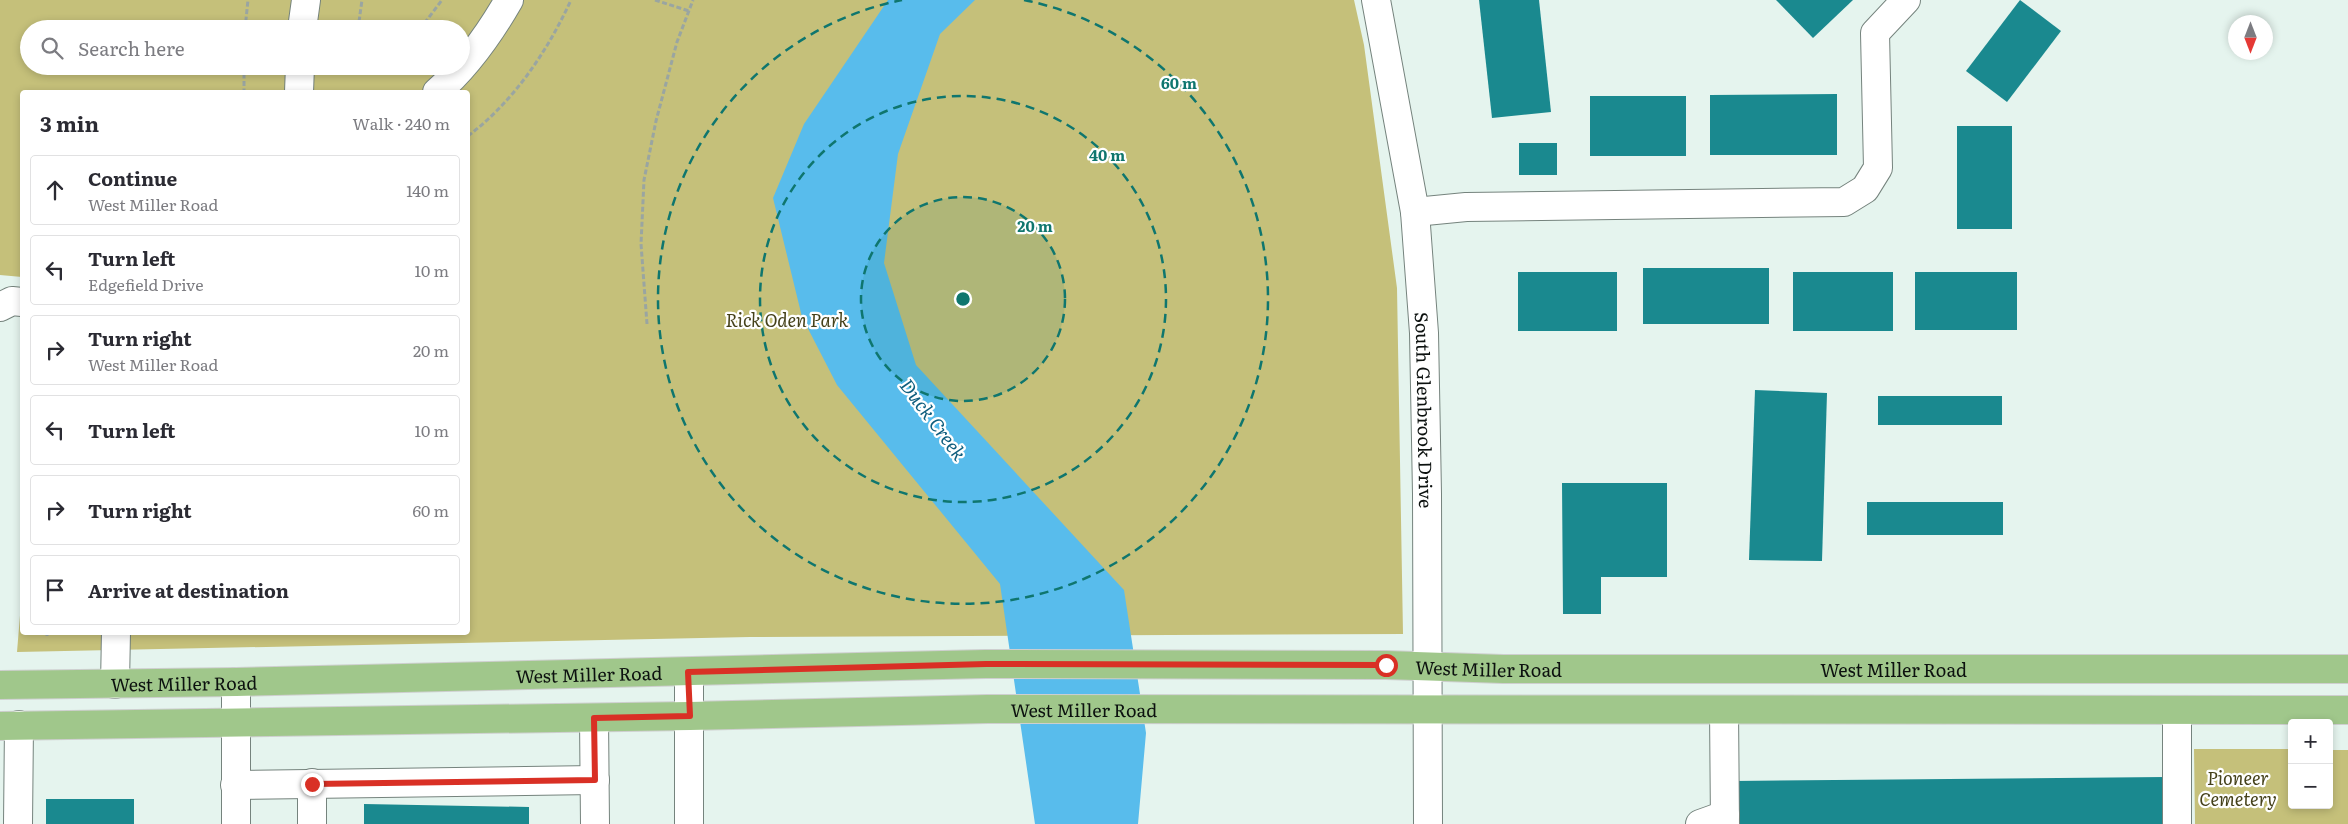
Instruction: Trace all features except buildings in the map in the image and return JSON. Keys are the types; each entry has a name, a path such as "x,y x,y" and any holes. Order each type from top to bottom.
{"main road":[{"name":"West Miller Road","path":"0,685 236,682 986,664 1427,666 1503,669 2348,669"},
{"name":"West Miller Road","path":"9,726 594,718 987,709 2348,710"}],"street":[{"path":"303,20 306,0"},
{"path":"470,56 510,0"},
{"name":"South Glenbrook Drive","path":"1376,0 1415,212 1424,333 1427,494 1428,824"},
{"path":"1415,212 1466,207 1844,202 1864,189 1878,168 1875,33 1906,0"},
{"path":"299,90 300,75"},
{"path":"438,90 455,75"},
{"path":"0,307 12,301 20,302"},
{"path":"114,684 116,635"},
{"path":"688,672 690,716 689,824"},
{"path":"236,682 236,824"},
{"path":"1717,821 1724,710"},
{"path":"2177,710 2177,824"},
{"path":"594,718 595,824"},
{"path":"9,726 18,824"},
{"path":"235,785 595,780"},
{"path":"312,784 312,824"}],"path":[{"path":"246,20 248,0"},
{"path":"359,20 362,0"},
{"path":"427,20 442,0"},
{"path":"470,134 505,101 536,64 571,0"},
{"path":"655,0 689,11"},
{"path":"647,324 642,244 644,180 656,121 677,42 693,0"},
{"path":"244,75 244,90"}],"green space":[{"name":"Rick Oden Park","path":"0,0 1354,0 1364,45 1397,288 1403,634 750,637 17,652 20,615 20,635 470,635 470,90 20,90 20,277 0,275"},
{"name":"Pioneer Cemetery","path":"2194,749 2288,749 2288,809 2333,809 2333,750 2348,750 2348,824 2195,824"}],"water":[{"name":"Duck Creek","path":"888,0 975,0 940,34 898,154 884,263 916,365 1124,590 1146,733 1138,824 1035,824 1000,584 837,385 802,317 773,198 804,124"}],"route":[{"path":"312,784 595,780 594,718 690,716 688,672 986,664 1386,665"}]}
